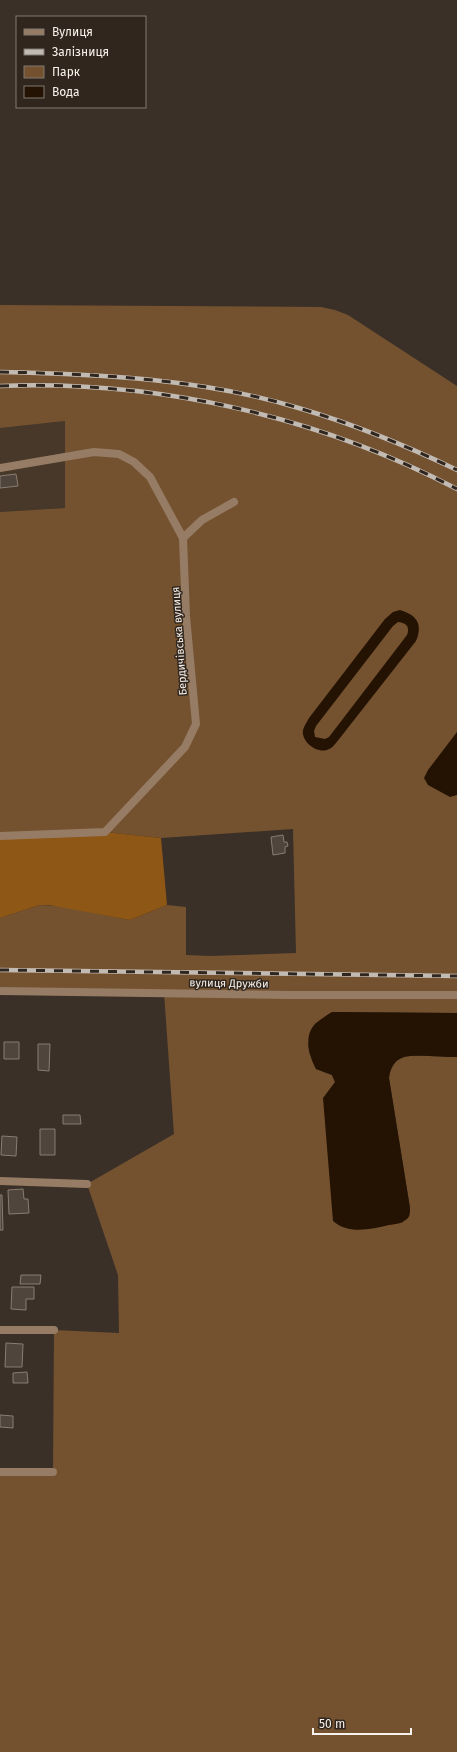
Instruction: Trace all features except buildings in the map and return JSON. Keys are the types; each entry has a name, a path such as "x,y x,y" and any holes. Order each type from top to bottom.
{"street":[{"name":"Бердичівська вулиця","path":"0,468 94,452 120,454 134,462 150,477 183,538 186,616 196,724 184,747 105,832 0,836"},
{"path":"183,538 202,520 234,502"},
{"name":"вулиця Дружби","path":"0,991 289,995 457,995"},
{"path":"0,1181 87,1184"},
{"path":"0,1330 54,1330"},
{"path":"0,1472 54,1472"}],"shaded area":[{"path":"65,421 65,508 0,512 0,428"},
{"path":"105,832 161,838 167,905 130,920 49,905 40,905 0,918 0,836"}],"green space":[{"path":"0,305 321,307 348,315 457,386 457,1013 332,1012 308,1044 309,1052 316,1069 332,1075 410,1208 389,1078 390,1071 398,1060 408,1056 457,1057 457,1752 0,1752 0,1472 53,1472 54,1330 119,1333 118,1275 87,1184 174,1134 164,993 0,991 0,918 40,905 60,906 130,920 167,905 186,907 186,955 210,956 296,953 293,829 161,838 105,832 0,836 0,512 65,508 65,421 0,428"}],"water":[{"path":"400,610 406,612 417,621 419,630 416,641 334,746 325,750 315,749 307,743 303,735 303,728 309,718 385,619 393,612","holes":["398,622 406,624 408,628 407,635 329,737 325,739 315,737 314,731 316,726 393,626"]},
{"path":"457,732 457,795 450,797 428,785 424,778 428,770"},
{"path":"332,1012 457,1013 457,1057 408,1056 398,1060 390,1071 389,1078 410,1208 409,1217 401,1223 360,1230 346,1228 333,1221 323,1098 335,1082 332,1075 316,1069 308,1046 308,1039 312,1028 316,1023"}],"railway":[{"path":"0,372 76,374 152,380 228,391 302,409 342,422 400,444 457,470"},
{"path":"0,386 59,386 118,389 177,397 235,408 293,423 349,441 404,463 457,489"},
{"path":"0,970 457,976"}]}
